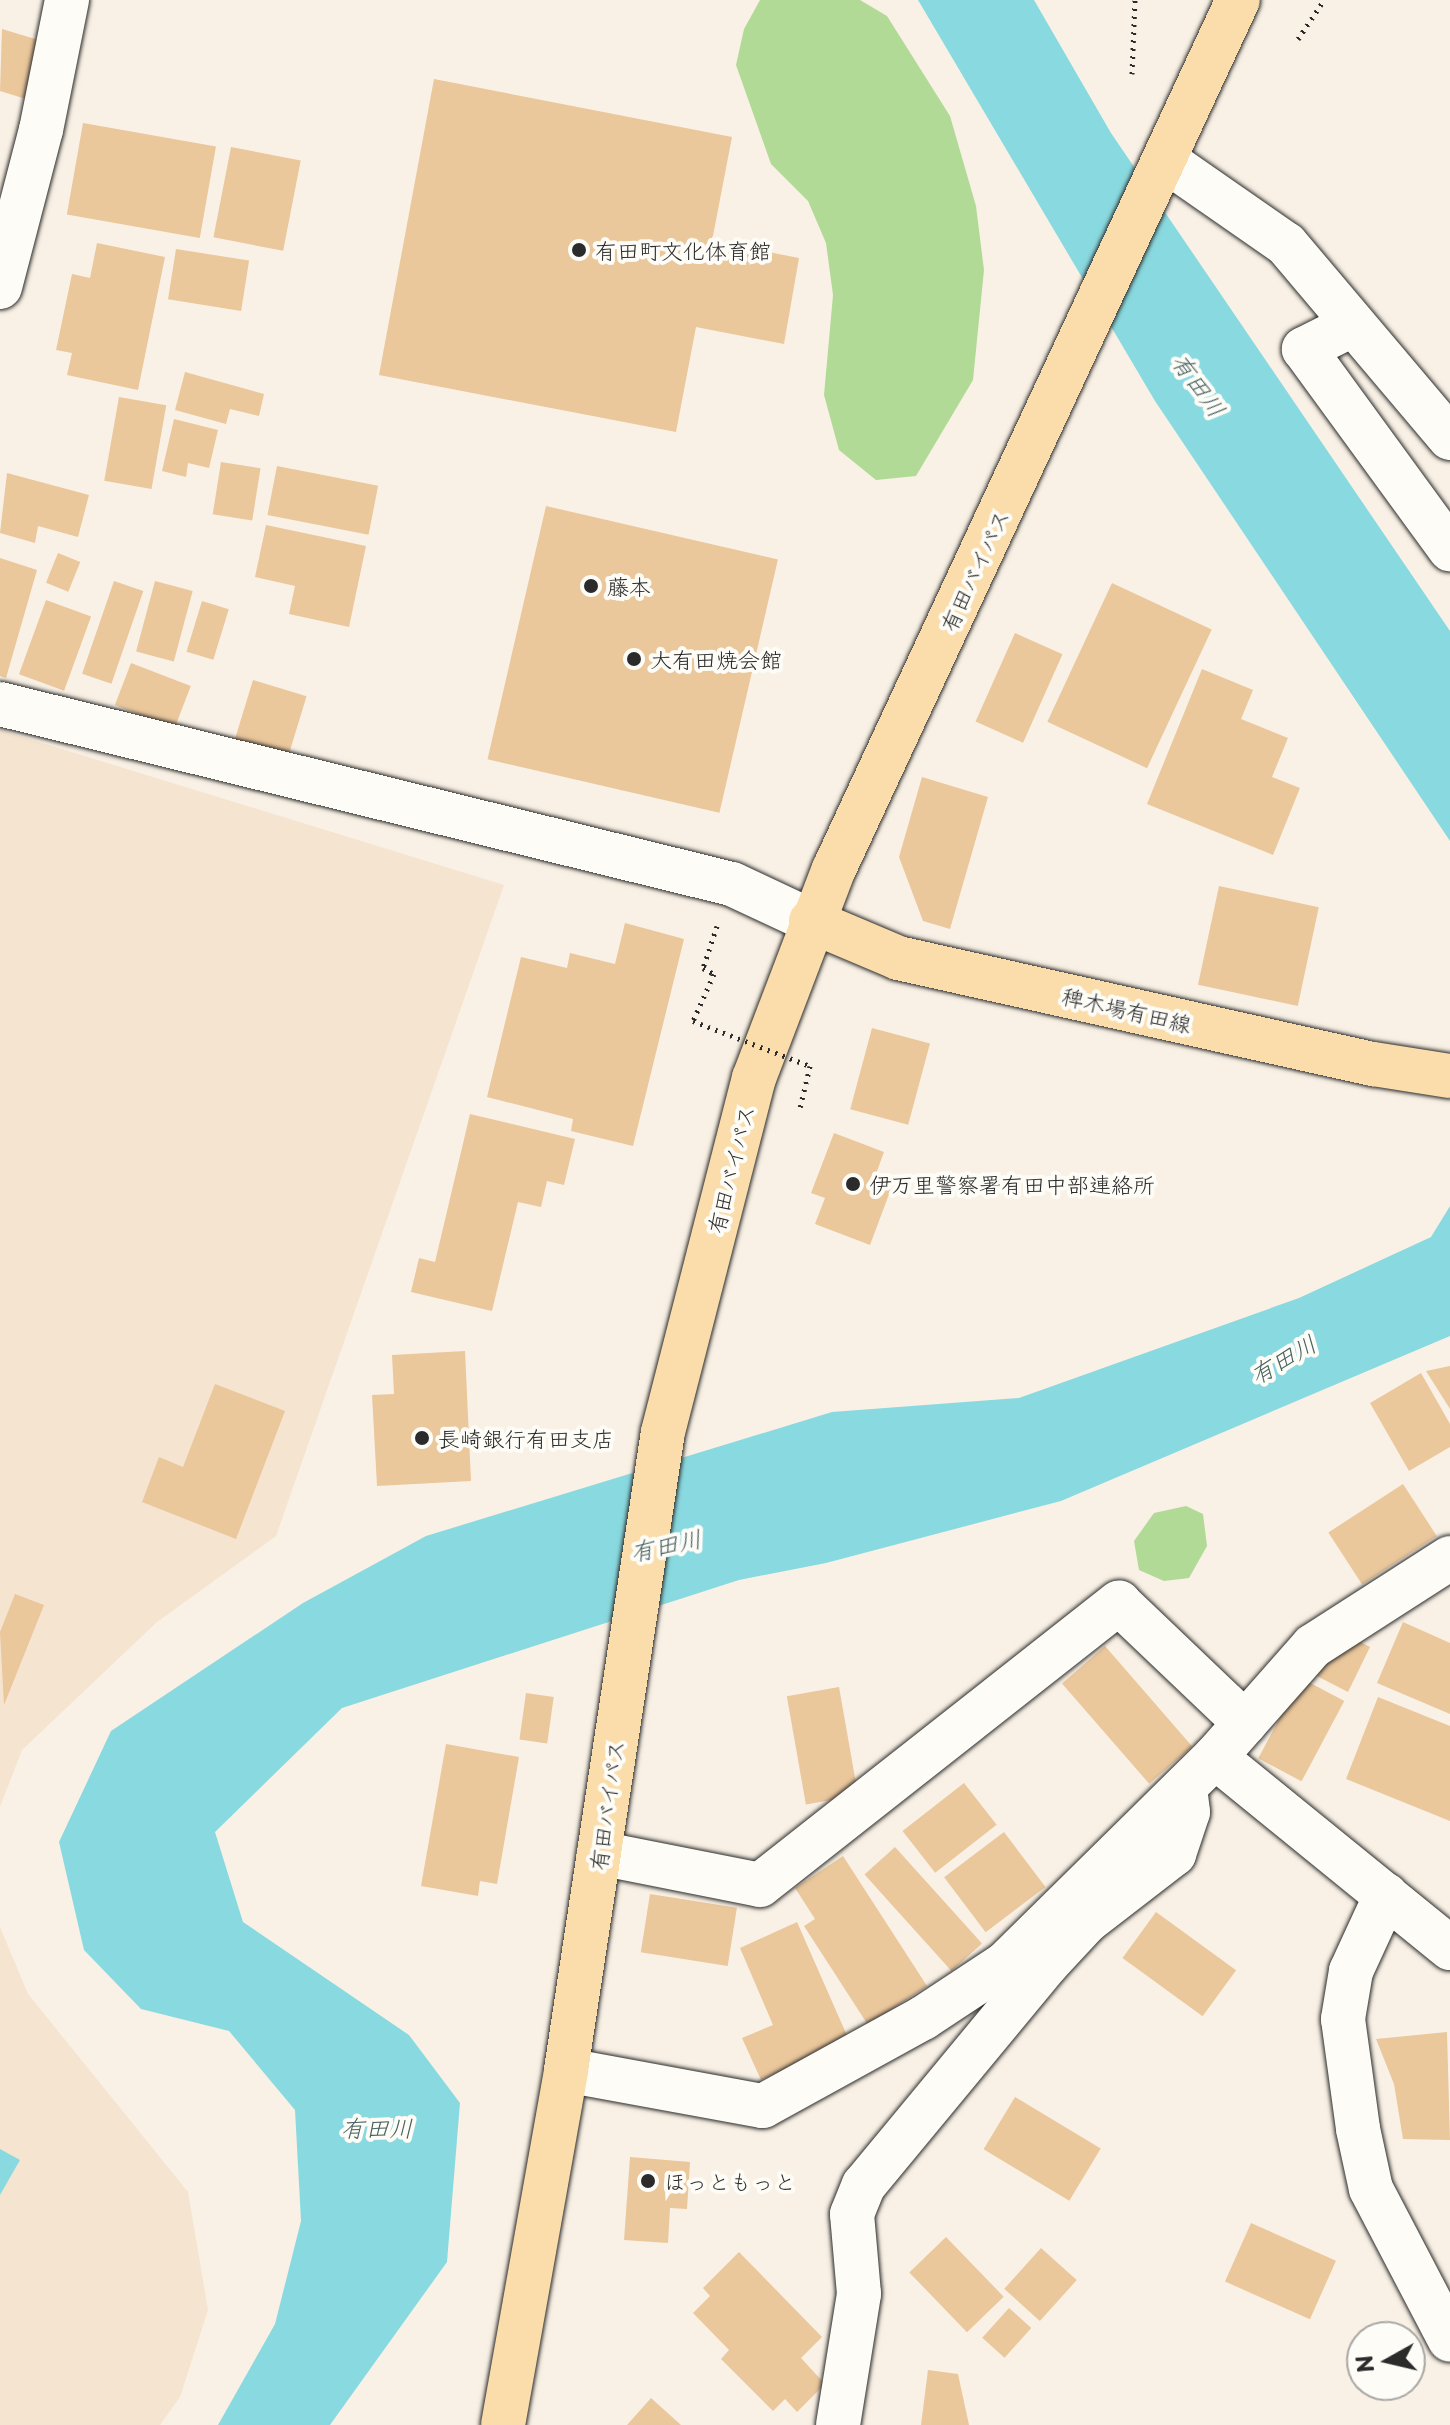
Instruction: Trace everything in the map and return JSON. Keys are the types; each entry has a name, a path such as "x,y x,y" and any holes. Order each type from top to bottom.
{"main road":[{"name":"有田バイパス","path":"503,2425 566,2070 663,1432 754,1078 811,921 1238,0"},
{"name":"稗木場有田線","path":"811,921 898,958 1373,1064 1450,1076"}],"street":[{"path":"0,287 41,130 67,0"},
{"path":"1160,170 1286,244 1450,438"},
{"path":"1352,325 1304,349 1450,549"},
{"path":"0,704 732,884 811,921"},
{"path":"566,2070 763,2106 923,2018 1005,1964 1200,1772 1313,1646 1450,1558"},
{"path":"599,1853 760,1885 1119,1603 1245,1723"},
{"path":"1200,1772 1386,1895 1450,1948"},
{"path":"838,2425 859,2294 852,2214 864,2185 1046,1965 1087,1921 1174,1854 1200,1772"},
{"path":"1386,1895 1351,1971 1343,2019 1358,2129 1371,2189 1450,2340"}],"path":[{"path":"1132,74 1135,0"},
{"path":"1298,39 1324,0"},
{"path":"717,926 703,968 714,974 693,1021 810,1066 799,1112"}],"shaded area":[{"path":"0,730 504,885 276,1536 157,1622 22,1750 0,1807"},
{"path":"0,1927 28,1994 188,2192 208,2310 180,2397 160,2425 0,2425"}],"green space":[{"path":"760,0 860,0 887,16 950,116 976,206 984,270 973,380 916,476 876,480 839,450 824,395 833,295 826,243 808,201 771,164 736,65 744,29"},
{"path":"1186,1506 1203,1514 1207,1546 1189,1578 1164,1581 1139,1570 1134,1541 1154,1513"}],"water":[{"name":"有田川","path":"918,0 1034,0 1111,133 1450,631 1450,841 1155,401"},
{"name":"有田川","path":"1450,1206 1450,1336 1061,1501 826,1563 739,1580 342,1708 215,1832 243,1922 409,2035 460,2103 447,2262 330,2425 218,2425 275,2324 301,2221 295,2110 229,2031 141,2009 84,1950 59,1842 111,1731 303,1603 426,1536 832,1412 1019,1398 1299,1298 1431,1237"},
{"path":"0,2149 20,2160 0,2195"}],"building":[{"path":"2,29 42,41 26,99 0,91"},
{"name":"有田町文化体育館","path":"434,79 732,137 712,241 799,258 784,344 696,327 676,432 379,375"},
{"path":"83,123 216,146 200,238 67,215"},
{"path":"231,147 301,161 283,251 213,237"},
{"path":"97,243 165,257 138,390 67,375 72,353 56,350 72,274 90,278"},
{"path":"176,249 249,261 241,311 168,299"},
{"path":"185,372 264,394 259,416 230,409 226,424 175,410"},
{"path":"119,397 166,405 152,489 104,481"},
{"path":"174,419 218,430 209,468 188,463 186,477 162,471"},
{"path":"221,462 261,468 252,521 213,514"},
{"path":"277,466 378,486 369,535 267,515"},
{"path":"7,473 89,495 78,537 38,526 35,543 0,533"},
{"name":"大有田焼会館","path":"546,506 778,560 719,813 488,759"},
{"path":"266,525 366,546 349,627 289,614 295,586 255,577"},
{"path":"58,553 80,562 68,592 46,583"},
{"path":"0,558 37,570 6,678 0,676"},
{"path":"114,581 143,591 111,684 82,674"},
{"path":"155,581 193,591 174,662 136,652"},
{"path":"1112,583 1212,629 1147,768 1047,722"},
{"path":"46,600 91,616 64,691 19,674"},
{"path":"202,601 229,609 213,660 187,652"},
{"path":"1015,633 1063,654 1023,743 976,722"},
{"path":"131,663 191,686 175,728 115,705"},
{"path":"1202,669 1253,690 1241,719 1288,738 1272,777 1300,788 1273,855 1147,804"},
{"path":"253,680 307,696 286,762 233,746"},
{"path":"922,777 988,797 950,929 923,921 899,857"},
{"path":"1219,886 1319,907 1298,1006 1198,985"},
{"path":"625,923 684,939 633,1146 571,1131 573,1119 487,1097 521,957 567,968 570,953 615,964"},
{"path":"872,1028 930,1044 908,1125 850,1109"},
{"path":"470,1114 575,1139 564,1185 547,1181 541,1207 518,1202 492,1311 411,1292 419,1258 435,1262"},
{"path":"834,1133 884,1152 873,1182 891,1189 870,1245 815,1224 825,1198 811,1193"},
{"name":"長崎銀行有田支店","path":"465,1351 471,1481 377,1486 372,1395 394,1394 392,1355"},
{"path":"1450,1366 1450,1409 1426,1371"},
{"path":"1421,1373 1450,1424 1450,1447 1409,1471 1370,1403"},
{"path":"215,1384 285,1411 236,1539 142,1502 159,1457 183,1467"},
{"path":"1403,1484 1437,1536 1362,1584 1328,1532"},
{"path":"15,1594 44,1605 4,1705 0,1632"},
{"path":"1403,1622 1450,1643 1450,1714 1377,1683"},
{"path":"1351,1637 1370,1647 1348,1692 1315,1675"},
{"path":"1105,1646 1192,1746 1149,1784 1062,1683"},
{"path":"1301,1678 1344,1701 1302,1781 1258,1758"},
{"path":"839,1687 858,1795 806,1805 787,1696"},
{"path":"526,1693 554,1697 547,1743 519,1740"},
{"path":"1378,1697 1450,1726 1450,1821 1346,1779"},
{"path":"446,1744 519,1757 497,1884 480,1881 478,1896 421,1886"},
{"path":"964,1783 997,1825 935,1873 903,1831"},
{"path":"1004,1832 1046,1887 986,1932 944,1877"},
{"path":"895,1847 982,1944 952,1971 865,1874"},
{"path":"843,1856 927,1986 868,2025 804,1926 815,1919 795,1888"},
{"path":"650,1894 737,1908 728,1966 641,1952"},
{"path":"1156,1912 1236,1970 1203,2016 1122,1958"},
{"path":"797,1922 849,2040 761,2080 742,2038 773,2025 740,1948"},
{"path":"1447,2032 1450,2140 1403,2139 1394,2084 1376,2039"},
{"path":"1015,2097 1101,2149 1069,2201 984,2149"},
{"path":"630,2157 690,2162 687,2209 670,2208 668,2243 624,2240"},
{"path":"1251,2223 1336,2261 1310,2319 1225,2281"},
{"path":"946,2237 1004,2297 967,2332 909,2272"},
{"path":"1041,2248 1077,2280 1040,2321 1004,2289"},
{"path":"739,2252 822,2337 801,2358 825,2384 797,2412 785,2399 773,2411 721,2359 729,2350 693,2313 710,2296 703,2288"},
{"path":"1009,2308 1031,2328 1005,2358 982,2338"},
{"path":"928,2370 958,2374 969,2425 921,2425"},
{"path":"651,2398 681,2425 627,2425"}],"place":[{"name":"有田町文化体育館","path":"579,250"},
{"name":"藤本","path":"591,586"},
{"name":"大有田焼会館","path":"634,659"},
{"name":"伊万里警察署有田中部連絡所","path":"853,1184"},
{"name":"長崎銀行有田支店","path":"422,1438"},
{"name":"ほっともっと","path":"648,2181"}]}
